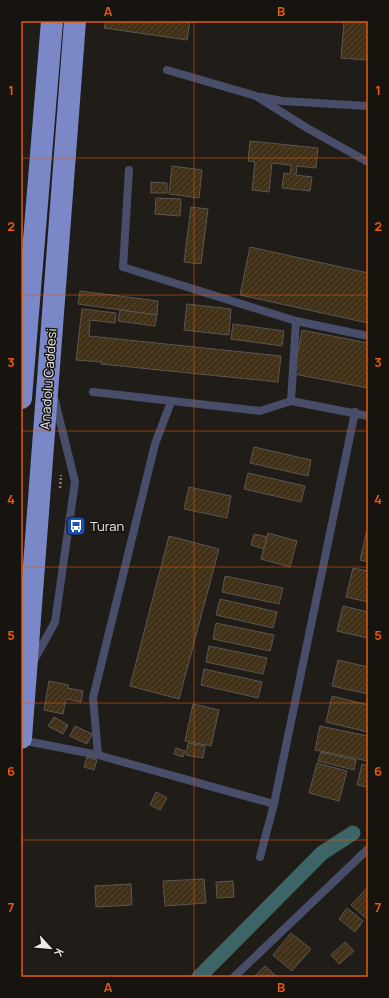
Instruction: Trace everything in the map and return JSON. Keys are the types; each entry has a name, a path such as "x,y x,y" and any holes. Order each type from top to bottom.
{"highway":[{"name":"Anadolu Caddesi","path":"21,398 52,21"},
{"name":"Anadolu Caddesi","path":"21,739 75,21"}],"lane":[{"path":"167,70 256,96 282,101 368,106"},
{"path":"256,96 307,128 368,162"},
{"path":"129,170 123,267 296,321 368,336"},
{"path":"291,401 296,321"},
{"path":"25,676 55,622 75,482 55,404 50,342"},
{"path":"94,392 260,412 291,401 354,412 368,416"},
{"path":"98,755 92,698 155,444 167,416 171,402"},
{"path":"260,857 274,804 354,412"},
{"path":"21,739 98,755 274,804"},
{"path":"234,977 368,849"}],"building":[{"path":"106,21 190,21 187,40 104,28"},
{"path":"344,21 368,21 368,60 341,58"},
{"path":"250,141 318,148 316,168 297,166 296,175 312,177 310,191 282,188 284,173 290,174 291,165 272,163 269,192 252,190 255,162 248,161"},
{"path":"172,166 202,170 199,198 169,194"},
{"path":"151,182 167,183 167,193 151,193"},
{"path":"156,198 181,199 180,216 155,214"},
{"path":"191,207 208,209 201,264 184,262"},
{"path":"250,247 368,273 368,323 240,295"},
{"path":"80,291 158,301 157,315 78,304"},
{"path":"187,304 231,309 229,335 184,330"},
{"path":"82,309 116,313 115,323 90,320 89,336 281,356 278,382 101,364 102,362 76,360"},
{"path":"120,310 157,315 155,326 118,321"},
{"path":"233,324 284,331 282,346 231,339"},
{"path":"302,330 368,343 368,388 294,374"},
{"path":"254,447 311,460 308,476 250,463"},
{"path":"248,473 305,486 301,502 244,489"},
{"path":"189,487 231,496 227,518 184,509"},
{"path":"368,530 368,562 360,560"},
{"path":"268,533 297,541 290,567 261,559"},
{"path":"254,534 267,537 264,549 251,545"},
{"path":"169,536 219,549 179,699 130,686"},
{"path":"353,568 368,571 368,602 346,597"},
{"path":"225,576 283,588 279,604 222,592"},
{"path":"220,599 277,612 273,628 216,615"},
{"path":"343,606 368,612 368,638 337,631"},
{"path":"216,623 274,635 270,651 213,639"},
{"path":"209,646 267,658 263,674 206,662"},
{"path":"338,660 368,667 368,694 332,686"},
{"path":"204,669 262,682 258,698 201,685"},
{"path":"49,681 68,685 68,688 83,691 81,702 66,699 63,714 44,710"},
{"path":"332,696 368,705 368,732 326,722"},
{"path":"193,704 219,710 211,746 185,741"},
{"path":"54,717 68,725 63,734 48,726"},
{"path":"75,726 92,734 87,744 70,736"},
{"path":"320,726 368,736 368,761 315,750"},
{"path":"188,743 205,746 203,758 186,755"},
{"path":"176,748 185,751 183,757 174,754"},
{"path":"321,752 356,760 354,770 318,761"},
{"path":"87,757 97,760 94,770 84,767"},
{"path":"317,763 347,771 339,801 309,793"},
{"path":"362,764 368,766 368,787 357,785"},
{"path":"156,792 167,798 160,810 150,805"},
{"path":"204,879 206,903 165,906 163,881"},
{"path":"233,881 234,897 217,898 216,882"},
{"path":"131,884 132,905 96,907 95,886"},
{"path":"368,887 368,920 351,905"},
{"path":"347,908 363,921 355,932 339,919"},
{"path":"291,933 311,949 292,971 273,955"},
{"path":"345,942 354,951 339,964 331,955"},
{"path":"265,966 276,976 277,977 254,977"}],"waterway":[{"path":"199,977 322,853 353,833"}],"place":[{"name":"Turan","path":"76,526"}]}
